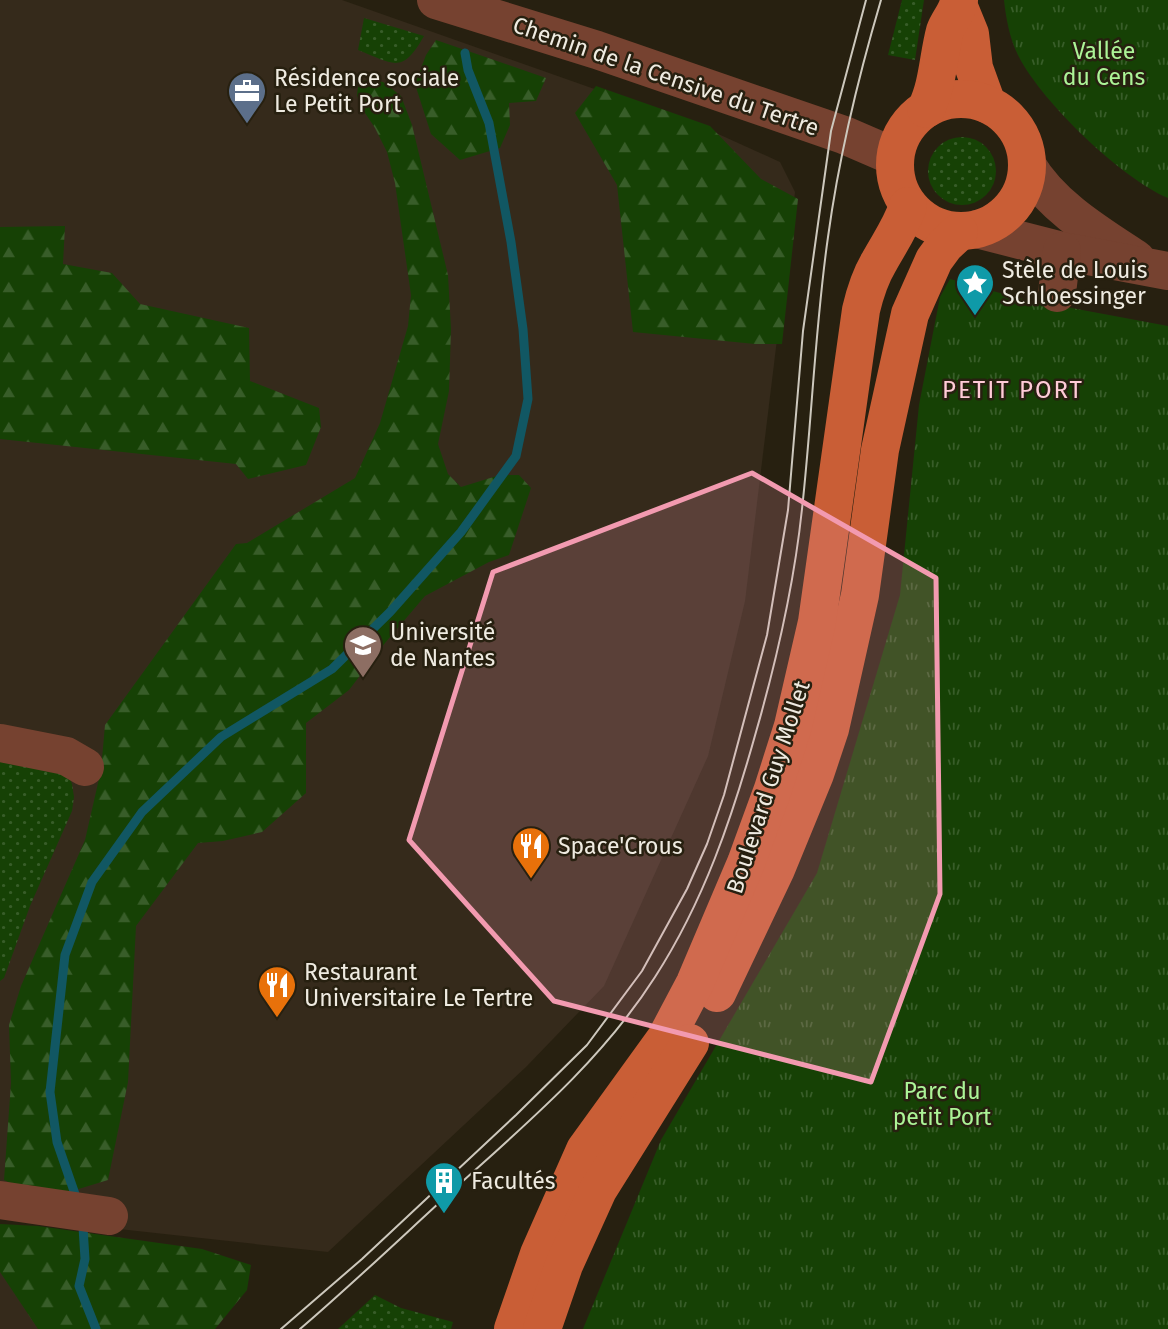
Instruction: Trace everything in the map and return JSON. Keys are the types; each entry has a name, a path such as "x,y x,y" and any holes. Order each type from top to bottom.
{"main road":[{"path":"926,109 934,94 946,27 959,4"},
{"path":"959,4 970,34 974,68 987,104"},
{"path":"959,99 987,104 1016,128 1024,146 1027,165 1024,184 1013,206 1000,219 968,230 945,230 918,217 908,206 896,180 895,157 903,132 911,121 926,109 938,103 959,99"},
{"name":"Boulevard Guy Mollet","path":"513,1329 539,1254 585,1150 666,1038 695,983 746,863 773,789 793,726 817,622 861,310 868,285 902,224 908,206"},
{"name":"Boulevard Guy Mollet","path":"541,1329 598,1190 675,1070 720,987 776,869 815,774 830,729 849,649 868,551 880,450 910,314 934,260 945,245 968,230"}],"street":[{"name":"Chemin de la Censive du Tertre","path":"436,0 597,50 844,135 895,157"},
{"path":"1027,165 1041,185 1087,226 1157,268"},
{"path":"968,230 1157,268"},
{"path":"1057,293 1062,251"},
{"path":"0,743 66,755 85,767"},
{"path":"0,1200 109,1216"}],"highlighted area":[{"path":"752,473 936,578 940,894 871,1082 554,1001 409,840 493,572"}],"shaded area":[{"name":"Université de Nantes","path":"0,0 342,0 705,128 780,162 795,192 745,601 708,756 604,986 526,1067 328,1252 0,1216"},
{"path":"0,1233 77,1329 0,1329"}],"green space":[{"path":"902,0 924,0 915,60 888,55"},
{"name":"Vallée du Cens","path":"1004,0 1168,0 1168,198 1128,174 1107,157 1064,117 1046,96 1019,57 1009,29"},
{"path":"364,18 424,36 409,57 396,63 389,62 358,50"},
{"path":"436,40 546,78 536,101 509,103 510,125 500,148 460,160 431,134 415,84 426,55"},
{"path":"371,79 383,82 401,96 412,125 448,275 451,329 449,391 438,444 448,474 461,487 500,475 519,475 531,488 509,555 489,562 425,596 349,690 306,723 306,793 262,832 223,841 198,843 136,926 128,1082 108,1180 46,1199 4,1180 11,1083 9,1025 21,986 85,840 101,770 105,725 236,544 247,543 355,478 380,423 408,326 411,295 395,183 387,152 357,95 358,87"},
{"path":"596,86 710,126 761,179 798,199 782,344 755,344 633,332 617,185 575,113"},
{"path":"962,137 975,140 986,147 993,158 996,171 993,184 986,195 975,202 962,205 949,202 938,195 931,184 928,171 931,158 938,147 949,140"},
{"path":"65,226 63,264 112,273 140,304 249,328 250,381 319,408 321,427 306,465 248,479 236,464 0,439 0,227"},
{"name":"Parc du petit Port","path":"950,279 1018,298 1168,326 1168,1329 583,1329 661,1140 817,873 900,595 919,405 940,297"},
{"path":"0,752 68,774 74,797 72,811 30,906 4,978 0,981"},
{"path":"0,1224 38,1226 202,1249 251,1265 247,1290 215,1329 38,1329 0,1272"},
{"path":"375,1295 401,1308 453,1322 451,1329 338,1329"}],"waterway":[{"path":"76,1197 57,1142 50,1092 65,955 92,882 142,812 221,737 332,669 390,612 461,532 516,456 528,399 523,329 511,242 489,123 468,70 465,53"},
{"path":"83,1227 85,1259 79,1286 96,1329"}],"tram line":[{"path":"281,1329 362,1259 587,1045 642,971 687,889 707,844 724,795 767,635 788,510 803,331 831,131 866,0"},
{"path":"300,1329 515,1134 590,1060 635,1006 655,977 702,889 747,764 784,622 802,509 820,305 832,207 850,117 881,0"}],"place":[{"name":"Résidence sociale Le Petit Port","path":"247,125"},
{"name":"Stèle de Louis Schloessinger","path":"975,317"},
{"name":"Université de Nantes","path":"363,679"},
{"name":"Space'Crous","path":"531,880"},
{"name":"Restaurant Universitaire Le Tertre","path":"277,1019"},
{"name":"Facultés","path":"444,1215"}],"district":[{"name":"PETIT PORT","path":"1013,390"}]}
